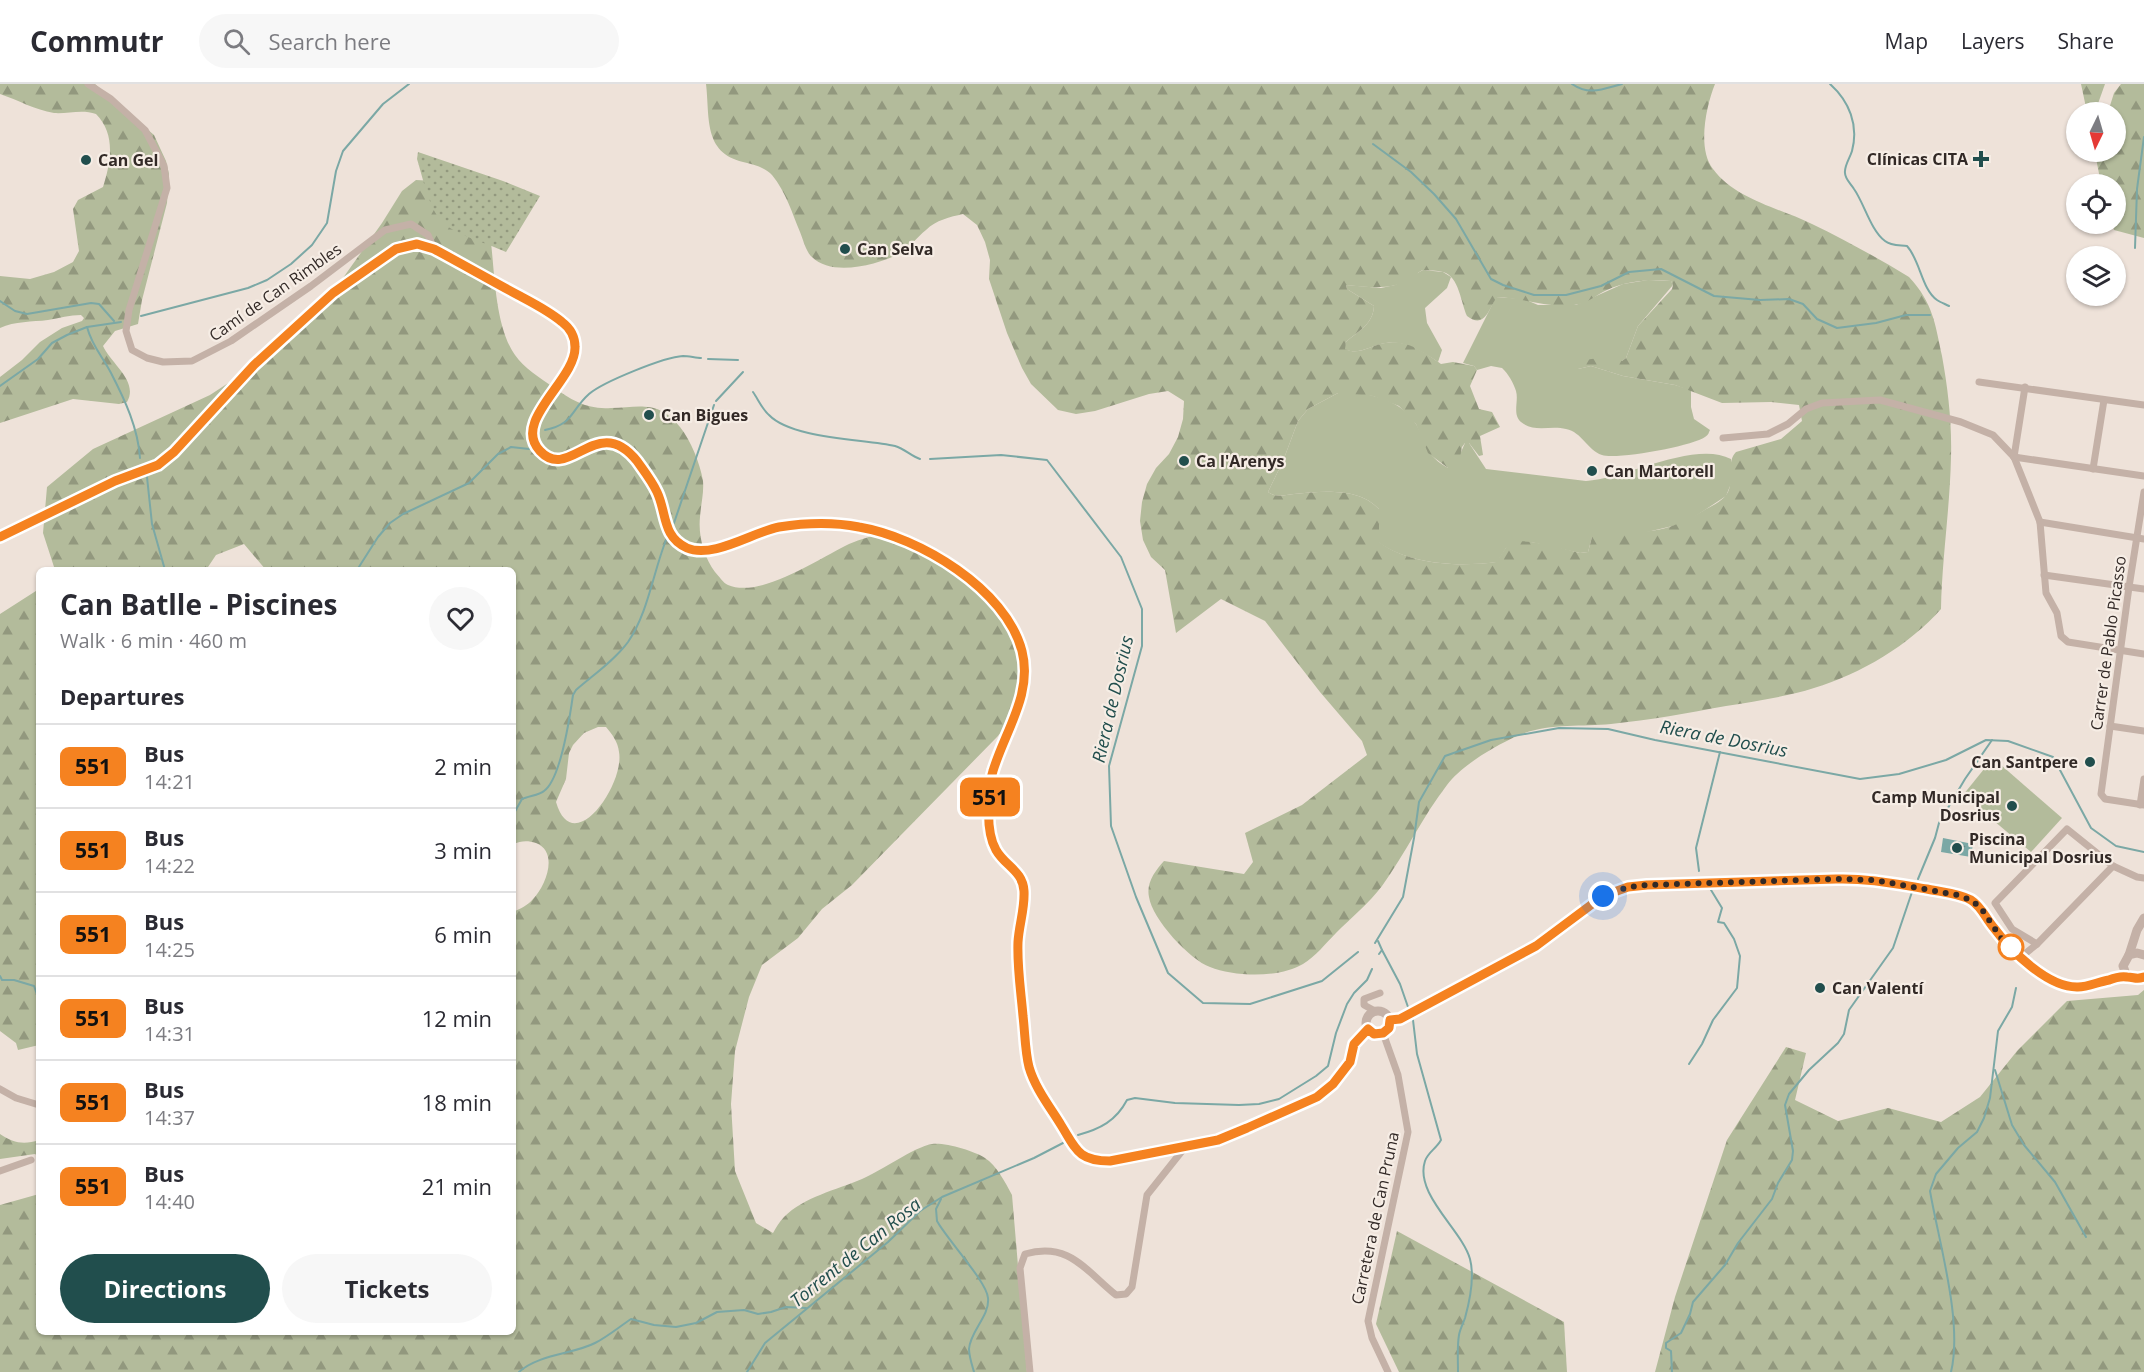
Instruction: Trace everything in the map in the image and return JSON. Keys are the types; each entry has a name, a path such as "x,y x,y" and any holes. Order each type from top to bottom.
{"street":[{"name":"Camí de Can Rimbles","path":"88,84 111,99 145,130 164,166 167,188 129,310 126,331 132,350 147,358 163,362 192,362 212,352 311,286 385,230 411,224 428,235 434,249"},
{"path":"0,537 115,481 158,465 174,452 254,365 333,293 396,249 417,244 434,249 546,311 569,328 573,335 575,348 573,361 534,424 532,432 534,444 543,455 561,459 571,457 604,442 621,445 643,468 657,491 664,523 669,532 681,544 695,550 705,550 741,541 776,528 819,523 860,527 898,538 931,553 972,580 1012,627 1022,652 1025,679 1021,699 992,774 989,805 990,832 998,854 1021,877 1024,893 1018,958 1029,1068 1037,1086 1079,1153 1092,1161 1110,1161 1218,1140 1237,1132 1317,1097 1333,1084 1350,1062 1354,1044 1368,1029"},
{"path":"1979,381 2144,405"},
{"path":"2014,457 2025,387"},
{"path":"1723,438 1768,434 1788,424 1806,409 1822,403 1880,400 1961,422 1993,435 2014,457 2040,522 2046,593 2056,613 2061,636 2068,642 2144,654"},
{"path":"2093,469 2104,400"},
{"path":"2014,457 2144,476"},
{"name":"Carrer de Pablo Picasso","path":"2142,805 2102,797 2129,586 2141,538 2144,492"},
{"path":"2040,522 2141,538"},
{"path":"2044,574 2144,589"},
{"path":"2110,726 2144,731"},
{"path":"2142,805 2144,779"},
{"path":"2037,944 2012,929 1995,903 2067,829 2114,866 2144,878"},
{"path":"2021,957 2037,944 2114,866"},
{"path":"1390,1020 1400,1019 1536,946 1603,896 1628,887 1647,885 1856,878 1957,895 1971,900 1981,908 2001,938 2044,976 2060,985 2077,987 2129,976 2136,979 2144,977"},
{"path":"2110,979 2123,966 2144,918"},
{"path":"2136,937 2143,954"},
{"path":"2128,956 2137,952 2143,954"},
{"path":"2123,966 2129,976"},
{"path":"1375,1011 1367,1020 1368,1029 1374,1034 1383,1033 1389,1028 1390,1020 1384,1012 1375,1011 1364,1005 1364,999 1380,993"},
{"name":"Carretera de Can Pruna","path":"1383,1033 1398,1075 1408,1132 1368,1321 1372,1338 1388,1372"},
{"path":"0,1089 16,1098 36,1104"},
{"path":"1030,1372 1020,1268 1025,1254 1035,1251 1058,1251 1079,1262 1116,1295 1126,1294 1132,1287 1147,1195 1186,1146"},
{"path":"0,1171 31,1160"}],"green space":[{"path":"0,84 95,84 154,135 166,161 169,174 167,203 138,324 115,331 103,346 127,380 130,394 127,402 119,404 73,399 0,423 0,377 40,342 84,318 81,315 18,323 0,328 0,276 30,279 54,272 73,262 79,251 73,209 78,200 103,187 110,149 107,130 96,114 54,113 40,110 0,94"},
{"path":"706,84 1715,84 1706,115 1704,139 1708,161 1722,179 1758,202 1824,230 1909,277 1928,305 1935,323 1942,356 1951,432 1941,609 1914,635 1883,657 1849,675 1814,688 1793,694 1655,718 1611,724 1539,729 1508,740 1479,757 1453,778 1430,809 1382,886 1307,961 1293,969 1270,974 1232,973 1210,967 1183,948 1157,916 1148,892 1157,869 1164,861 1244,874 1253,862 1245,833 1302,805 1367,755 1362,741 1320,692 1265,621 1221,599 1176,633 1165,570 1151,557 1143,540 1140,521 1147,484 1156,468 1169,454 1178,437 1183,419 1184,401 1168,391 1149,394 1095,411 1076,414 1058,410 1031,384 1022,368 1007,333 989,279 990,260 985,242 977,225 963,214 934,224 903,252 879,262 842,268 821,263 808,252 785,195 772,175 759,167 730,157 715,142 709,121","holes":["1423,270 1441,271 1453,279 1467,316 1473,320 1486,316 1497,297 1564,306 1583,303 1607,290 1630,283 1671,281 1672,289 1638,326 1626,358 1622,361 1599,358 1577,361 1578,369 1591,366 1623,376 1675,385 1722,403 1771,402 1799,405 1802,421 1781,439 1736,452 1731,461 1730,487 1724,497 1692,517 1667,528 1642,532 1598,530 1592,537 1588,552 1580,553 1526,541 1512,543 1507,546 1496,562 1435,563 1405,556 1379,542 1379,509 1361,497 1339,492 1281,496 1268,492 1298,421 1308,409 1338,393 1373,396 1399,406 1416,424 1428,453 1448,468 1458,468 1462,447 1465,443 1469,443 1479,456 1483,455 1480,436 1500,427 1492,412 1479,409 1470,386 1477,370 1474,366 1453,362 1441,364 1415,348 1401,343 1385,343 1355,351 1345,349 1346,342 1368,323 1374,306 1347,289 1346,285 1371,287 1396,285"]},
{"path":"2081,84 2105,84 2099,102 2085,102"},
{"path":"2121,84 2144,84 2144,238 2126,233 2126,174 2099,174 2097,162 2126,162 2126,102 2111,102 2114,93"},
{"path":"418,152 540,196 506,252 462,234 441,221 426,191 417,159"},
{"path":"416,180 436,181 489,227 502,327 519,360 560,392 580,403 603,408 648,407 664,412 672,418 688,439 700,467 703,494 700,532 703,546 711,566 726,584 741,588 773,582 849,544 884,532 936,555 1006,617 1026,669 1009,723 852,885 822,909 798,938 762,965 749,997 735,1051 731,1104 735,1171 756,1223 773,1233 784,1217 801,1204 862,1179 925,1146 937,1144 951,1146 974,1153 989,1161 1012,1195 1027,1372 0,1372 0,1205 36,1195 36,1335 516,1335 516,910 529,903 538,893 546,878 549,861 543,847 536,843 524,841 516,843 516,567 263,567 244,544 216,555 208,567 54,567 43,533 47,487 93,449 210,395 242,374 338,285 402,191","holes":["598,727 606,727 619,752 619,766 606,797 596,811 585,820 574,823 564,818 556,802 566,779 569,753 573,745 584,733"]},
{"path":"1423,270 1443,272 1451,277 1447,288 1425,308 1427,323 1442,350 1438,362 1400,343 1386,343 1355,351 1344,349 1346,342 1368,323 1374,306 1347,289 1346,285 1381,288 1395,285"},
{"path":"1648,280 1671,281 1673,285 1638,326 1626,358 1622,361 1578,361 1578,369 1591,366 1623,376 1691,390 1694,419 1710,430 1698,441 1638,454 1602,455 1572,431 1560,428 1531,427 1521,422 1516,411 1515,388 1502,368 1491,366 1477,370 1474,366 1463,363 1496,297 1524,299 1538,305 1576,305 1623,284"},
{"path":"1338,393 1371,395 1401,408 1416,424 1431,454 1448,468 1465,443 1469,443 1486,469 1586,481 1621,474 1680,457 1716,454 1731,459 1732,481 1726,496 1685,523 1643,533 1592,537 1588,552 1580,553 1531,542 1506,548 1497,562 1451,564 1420,560 1391,550 1378,542 1379,509 1361,497 1339,492 1281,496 1268,492 1298,421 1308,409"},
{"path":"36,591 36,1046 18,1050 16,1043 0,1031 0,614"},
{"name":"Camp Municipal Dosrius","path":"1993,758 2062,818 2031,852 1963,795"},
{"path":"2144,990 2144,1372 1655,1372 1675,1297 1727,1140 1786,1047 1806,1053 1795,1100 1838,1121 1888,1108 1941,1122 1980,1097 2017,1051 2067,1001 2138,995"},
{"path":"0,1134 19,1142 36,1141 36,1155 0,1159"},
{"path":"1397,1231 1564,1322 1567,1372 1399,1372 1376,1324"}],"water":[{"name":"Piscina Municipal Dosrius","path":"1943,838 1973,844 1971,857 1941,852"}],"waterway":[{"path":"141,316 248,288 267,280 291,264 312,245 327,223 336,171 343,151 383,104 409,84"},
{"path":"1572,84 1590,91 1622,84"},
{"path":"1830,84 1847,106 1853,123 1854,141 1845,170 1847,179 1880,236 1890,244 1907,246 1932,295 1949,306"},
{"path":"2135,248 2137,189 2144,137"},
{"path":"1373,144 1411,172 1456,219 1491,279 1534,295 1566,295 1601,286 1629,272 1661,269 1714,296 1760,300 1789,299 1803,304 1817,319 1837,328 1876,323 1906,315 1930,315"},
{"path":"0,301 15,311 27,314 91,303 99,304 114,321"},
{"path":"0,386 38,359 52,343 67,335 87,327 121,322"},
{"path":"87,327 94,345 126,404 137,436 140,458"},
{"path":"545,430 567,420 589,394 620,377 674,357 701,358"},
{"path":"708,359 738,360"},
{"path":"716,401 743,372"},
{"path":"753,392 769,415 794,429 811,434 895,446 920,459"},
{"path":"674,523 714,405"},
{"path":"359,567 390,523 403,514 469,483 498,454 511,447 529,449"},
{"name":"Riera de Dosrius","path":"930,459 1001,455 1047,460 1121,557 1142,609 1142,646 1109,766 1111,826 1136,897 1168,973 1203,1003 1250,1004 1322,981 1358,952"},
{"path":"147,477 152,524 164,567"},
{"path":"516,810 522,799 542,792 550,784 564,746 573,695 616,655 635,631 666,540"},
{"name":"Riera de Dosrius","path":"1375,943 1403,897 1419,802 1445,756 1491,740 1559,728 1608,729 1860,779 1899,774 1946,760 1986,740 2008,741 2053,757 2091,828 2116,846 2144,852"},
{"path":"1918,879 1939,823 1992,740"},
{"path":"1699,871 1696,848 1720,752"},
{"path":"1689,1064 1702,1044 1713,1020 1737,988 1740,956 1734,939 1724,923 1718,922 1722,908 1711,890"},
{"path":"1672,1372 1671,1351 1666,1348 1666,1343 1681,1333 1693,1302 1725,1265 1738,1243 1772,1199 1778,1183 1792,1160 1793,1151 1785,1105 1789,1094 1844,1034 1849,1010 1893,948 1912,892"},
{"name":"Torrent de Can Rosa","path":"1378,941 1382,950 1379,954"},
{"path":"1382,950 1400,984 1408,1007"},
{"name":"Torrent de Can Rosa","path":"1078,1135 1107,1123 1127,1100 1135,1098 1175,1103 1239,1105 1259,1104 1279,1099 1328,1066 1336,1033 1347,1004 1367,980 1372,969"},
{"path":"0,976 2,980 14,980 34,986 36,992"},
{"path":"1951,1372 1954,1352 1952,1306 1930,1191 1936,1174 1958,1148 1977,1132 1984,1118 1990,1098 1998,1031 2012,1007 2016,988"},
{"path":"1413,1020 1417,1054 1441,1140 1425,1161 1423,1173 1426,1186 1440,1212 1465,1248 1471,1266 1470,1296 1458,1340 1458,1372"},
{"path":"1995,1070 2012,1125 2024,1145 2055,1182 2086,1237"},
{"name":"Torrent de Can Rosa","path":"747,1372 765,1343 888,1242 920,1211 942,1197 1034,1158 1063,1143"},
{"path":"941,1199 936,1209 937,1221 974,1271 988,1298 986,1311 970,1342 969,1349 974,1372"},
{"path":"519,1372 536,1361 587,1347 631,1319 654,1325 676,1327 696,1323 717,1312 744,1310 758,1314 786,1307 806,1308"}],"bus line":[{"name":"551","path":"0,537 115,481 158,465 174,452 254,365 333,293 396,249 417,244 434,249 546,311 569,328 573,335 575,348 573,361 534,424 532,432 534,444 543,455 561,459 571,457 604,442 621,445 643,468 657,491 664,523 669,532 681,544 695,550 705,550 741,541 776,528 819,523 860,527 898,538 931,553 972,580 1012,627 1022,652 1025,679 1021,699 992,774 989,805 990,832 994,847 1003,861 1021,877 1024,893 1018,958 1029,1068 1037,1086 1079,1153 1092,1161 1110,1161 1218,1140 1317,1097 1333,1084 1350,1062 1354,1044 1368,1029 1374,1034 1387,1031 1390,1020 1400,1019 1536,946 1603,896 1628,887 1856,878 1874,880 1957,895 1971,900 1981,908 2001,938 2044,976 2060,985 2077,987 2129,976 2136,979 2144,977"}],"place":[{"name":"Clínicas CITA","path":"1981,159"},
{"name":"Can Gel","path":"86,160"},
{"name":"Can Selva","path":"845,249"},
{"name":"Can Bigues","path":"649,415"},
{"name":"Ca l'Arenys","path":"1184,461"},
{"name":"Can Martorell","path":"1592,471"},
{"name":"Can Santpere","path":"2090,762"},
{"name":"Camp Municipal Dosrius","path":"2012,806"},
{"name":"Piscina Municipal Dosrius","path":"1957,848"},
{"name":"Can Valentí","path":"1820,988"}],"route":[{"path":"1603,896 1628,887 1647,885 1856,878 1874,880 1957,895 1971,900 1981,908 1990,924 2011,947"}]}
